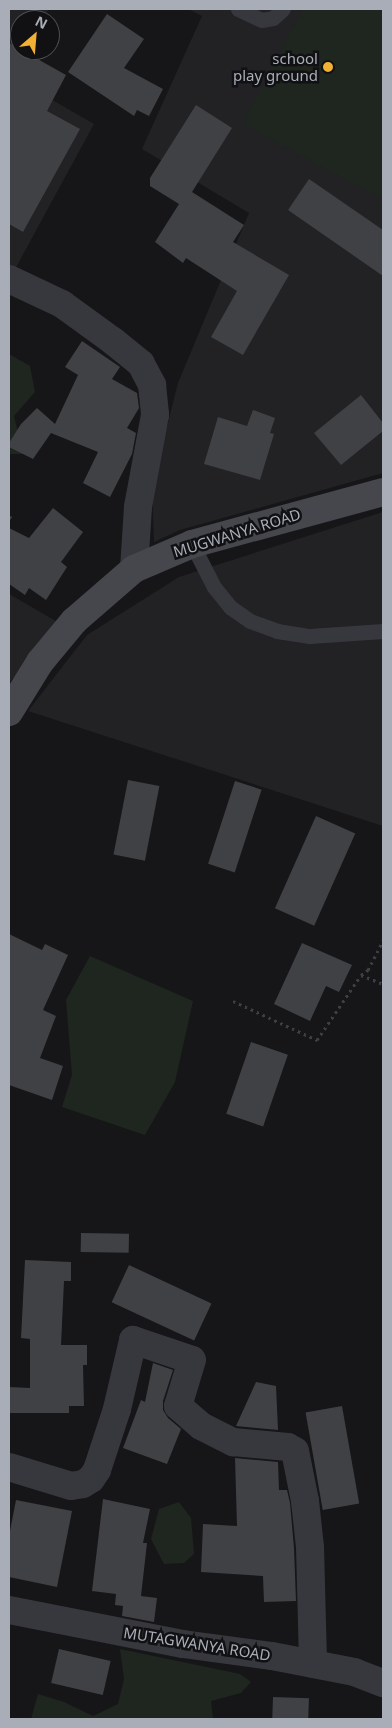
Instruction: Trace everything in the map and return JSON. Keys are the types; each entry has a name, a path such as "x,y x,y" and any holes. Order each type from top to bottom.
{"street":[{"path":"9,279 62,304 113,340 142,364 152,385 155,415 138,507 134,569"},
{"name":"MUGWANYA ROAD","path":"11,703 40,662 74,621 134,569 192,544 383,492"},
{"path":"9,1467 71,1486 83,1484 91,1479 97,1470 117,1409 133,1340 192,1360 178,1406 201,1426 233,1442 288,1447 295,1451 305,1500 310,1547 312,1664"},
{"name":"MUTAGWANYA ROAD","path":"9,1610 183,1644 354,1672 383,1683"}],"lane":[{"path":"238,9 262,20 273,18 283,9"},
{"path":"192,544 214,587 230,607 250,622 277,631 310,636 383,631"}],"path":[{"path":"9,517 13,518"},
{"path":"233,1001 316,1040 361,975 368,970 383,940"},
{"path":"361,975 383,984"}],"shaded area":[{"path":"9,9 49,9 10,10 10,60 14,60 9,68"},
{"path":"188,9 383,9 383,473 180,530 154,542 152,486 178,383 249,213 142,149 202,16"},
{"name":"school play ground","path":"303,9 383,9 383,199 243,124"},
{"path":"9,75 94,124 14,271 9,269"},
{"path":"9,354 30,366 35,392 14,416 23,454 9,454"},
{"path":"383,512 383,826 28,711 87,635 179,577"},
{"path":"9,594 61,624 9,683"},
{"path":"90,956 193,1001 175,1082 145,1135 62,1107 72,1075 66,1000"},
{"path":"179,1502 191,1518 194,1554 184,1563 164,1564 151,1539 159,1509"},
{"path":"120,1649 240,1674 251,1682 241,1693 211,1701 213,1719 31,1719 38,1694 64,1702 93,1716 118,1704 124,1679"}],"building":[{"path":"107,14 144,39 124,68 163,89 149,116 137,110 134,116 68,72"},
{"path":"9,43 10,60 39,60 66,75 47,111 80,129 23,232 9,224"},
{"path":"196,105 232,128 192,192 244,225 233,242 289,275 243,355 211,337 237,291 186,258 183,263 155,242 179,204 150,186 150,178"},
{"path":"309,179 383,230 383,276 288,210"},
{"path":"82,341 120,367 112,379 137,393 139,408 127,428 136,433 132,454 110,497 83,483 98,452 51,433 33,459 9,447 9,443 21,424 37,408 55,424 78,375 65,367"},
{"path":"361,395 383,423 383,431 341,465 314,433"},
{"path":"253,410 275,418 270,433 274,434 260,480 204,464 218,417 247,426"},
{"path":"53,508 83,532 61,562 67,567 46,600 29,588 25,595 9,584 9,528 29,538"},
{"path":"128,780 159,786 145,861 113,855"},
{"path":"235,781 262,790 235,872 208,864"},
{"path":"316,816 355,833 314,926 275,908"},
{"path":"9,934 42,950 45,944 68,955 43,1010 56,1016 40,1058 63,1066 52,1100 9,1085"},
{"path":"302,943 352,965 339,992 326,986 310,1021 274,1004"},
{"path":"251,1042 288,1055 263,1127 226,1114"},
{"path":"81,1233 129,1234 129,1253 81,1252"},
{"path":"25,1260 71,1262 71,1281 64,1281 61,1345 87,1345 87,1365 83,1365 84,1406 69,1406 69,1413 9,1413 9,1387 30,1388 30,1339 21,1338"},
{"path":"129,1265 211,1303 194,1341 112,1302"},
{"path":"153,1363 173,1370 163,1401 163,1410 168,1418 181,1429 167,1464 123,1448 141,1400 145,1402"},
{"path":"256,1382 276,1386 278,1430 236,1426"},
{"path":"342,1406 359,1503 323,1510 306,1412"},
{"path":"235,1458 278,1462 279,1490 287,1490 290,1503 296,1601 264,1602 263,1576 201,1572 203,1524 237,1526"},
{"path":"103,1499 150,1509 143,1543 147,1543 141,1596 157,1598 154,1622 122,1616 123,1606 115,1605 116,1594 92,1591"},
{"path":"16,1500 72,1511 57,1587 9,1577 9,1536"},
{"path":"59,1649 111,1661 103,1695 51,1683"},
{"path":"273,1697 309,1698 308,1719 272,1719"}],"place":[{"name":"school play ground","path":"328,67"}]}
